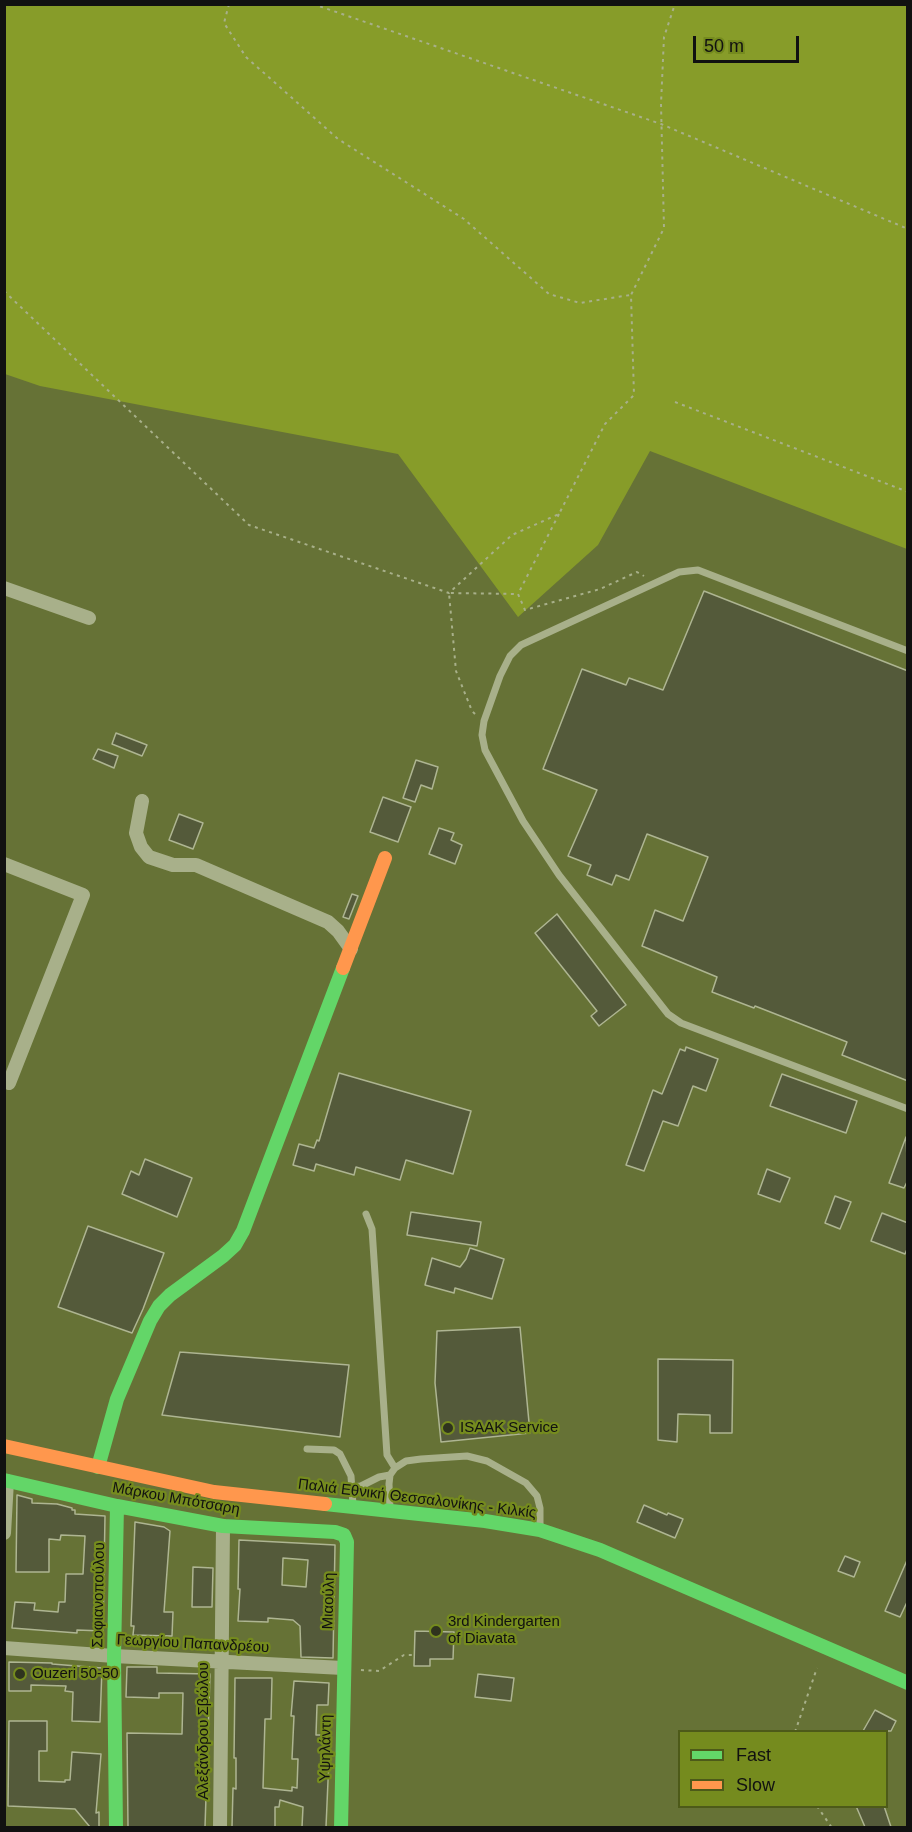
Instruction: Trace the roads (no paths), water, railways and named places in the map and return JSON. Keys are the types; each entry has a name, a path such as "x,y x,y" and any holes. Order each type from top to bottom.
{"street":[{"path":"4,588 89,618"},
{"path":"142,801 136,833 141,847 149,857 173,865 196,865 328,922 351,949"},
{"path":"98,1467 117,1399 150,1321 159,1306 170,1295 229,1251 243,1231 385,858"},
{"path":"4,864 83,895 9,1083"},
{"name":"Παλιά Εθνική Θεσσαλονίκης - Κιλκίς","path":"4,1446 214,1492 505,1523 540,1530 600,1550 908,1683"},
{"path":"4,1533 6,1481"},
{"name":"Μάρκου Μπότσαρη","path":"6,1481 117,1506 223,1526 344,1535"},
{"name":"Σοφιανοπούλου","path":"116,1827 114,1656 117,1506"},
{"name":"Αλεξάνδρου Σβώλου","path":"220,1827 223,1526"},
{"name":"Μιαούλη","path":"343,1668 347,1542 344,1535"},
{"name":"Γεωργίου Παπανδρέου","path":"4,1648 343,1668"},
{"name":"Υψηλάντη","path":"341,1827 343,1668"}],"lane":[{"path":"908,651 698,570 679,572 521,645 510,656 500,676 484,721 482,735 485,750 523,821 559,875 668,1014 681,1023 908,1109"},
{"path":"366,1215 372,1229 387,1455 395,1468"},
{"path":"307,1449 334,1450 340,1455 349,1469 354,1507"},
{"path":"390,1512 390,1475 395,1468 406,1461 467,1456 487,1461 526,1483 537,1496 540,1508 540,1530"},
{"path":"352,1487 390,1475"}],"place":[{"name":"ISAAK Service","path":"448,1428"},
{"name":"3rd Kindergarten of Diavata","path":"436,1631"},
{"name":"Ouzeri 50-50","path":"20,1674"}]}
